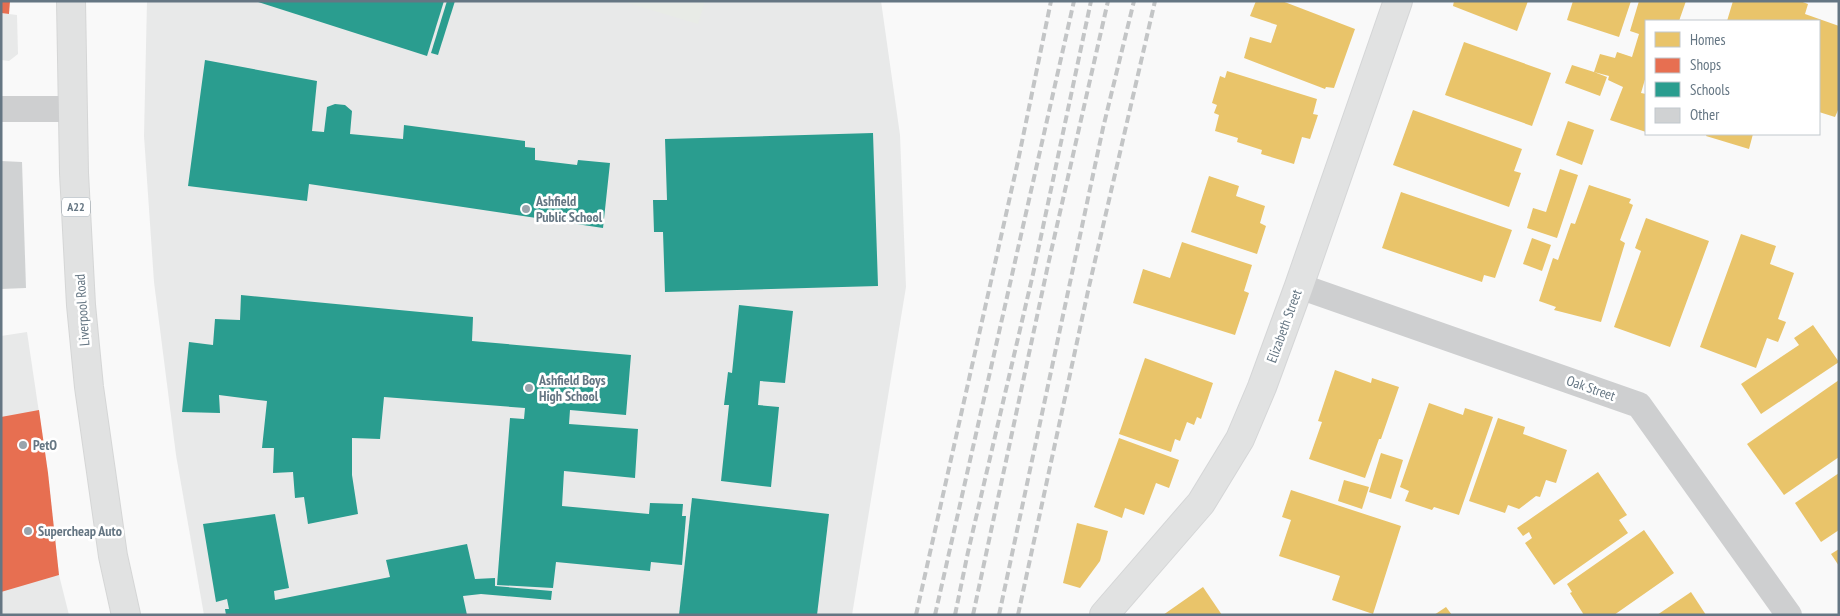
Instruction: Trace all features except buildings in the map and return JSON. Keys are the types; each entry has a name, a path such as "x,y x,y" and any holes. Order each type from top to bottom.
{"main road":[{"name":"Liverpool Road","path":"71,1 74,173 81,305 89,387 113,556 126,615"},
{"name":"Elizabeth Street","path":"1104,615 1119,595 1201,503 1240,439 1299,286 1398,1"}],"street":[{"path":"1,109 73,109"},
{"name":"Oak Street","path":"1299,286 1639,405 1789,615"}],"shaded area":[{"path":"147,1 881,1 900,135 906,287 852,615 204,615 176,455 154,282 144,136"},
{"path":"628,1 705,1 698,24 628,3"},
{"path":"1,13 17,15 18,54 9,61 1,60"},
{"path":"27,332 48,473 59,575 69,615 1,615 1,336"}],"railway":[{"path":"916,615 1018,161 1051,1"},
{"path":"935,615 1074,1"},
{"path":"955,615 1033,274 1091,1"},
{"path":"973,615 1048,265 1108,1"},
{"path":"999,615 1103,128 1134,1"},
{"path":"1018,615 1088,291 1155,1"}],"place":[{"name":"Ashfield Public School","path":"526,209"},
{"name":"Ashfield Boys High School","path":"529,388"},
{"name":"PetO","path":"23,445"},
{"name":"Supercheap Auto","path":"28,531"}]}
